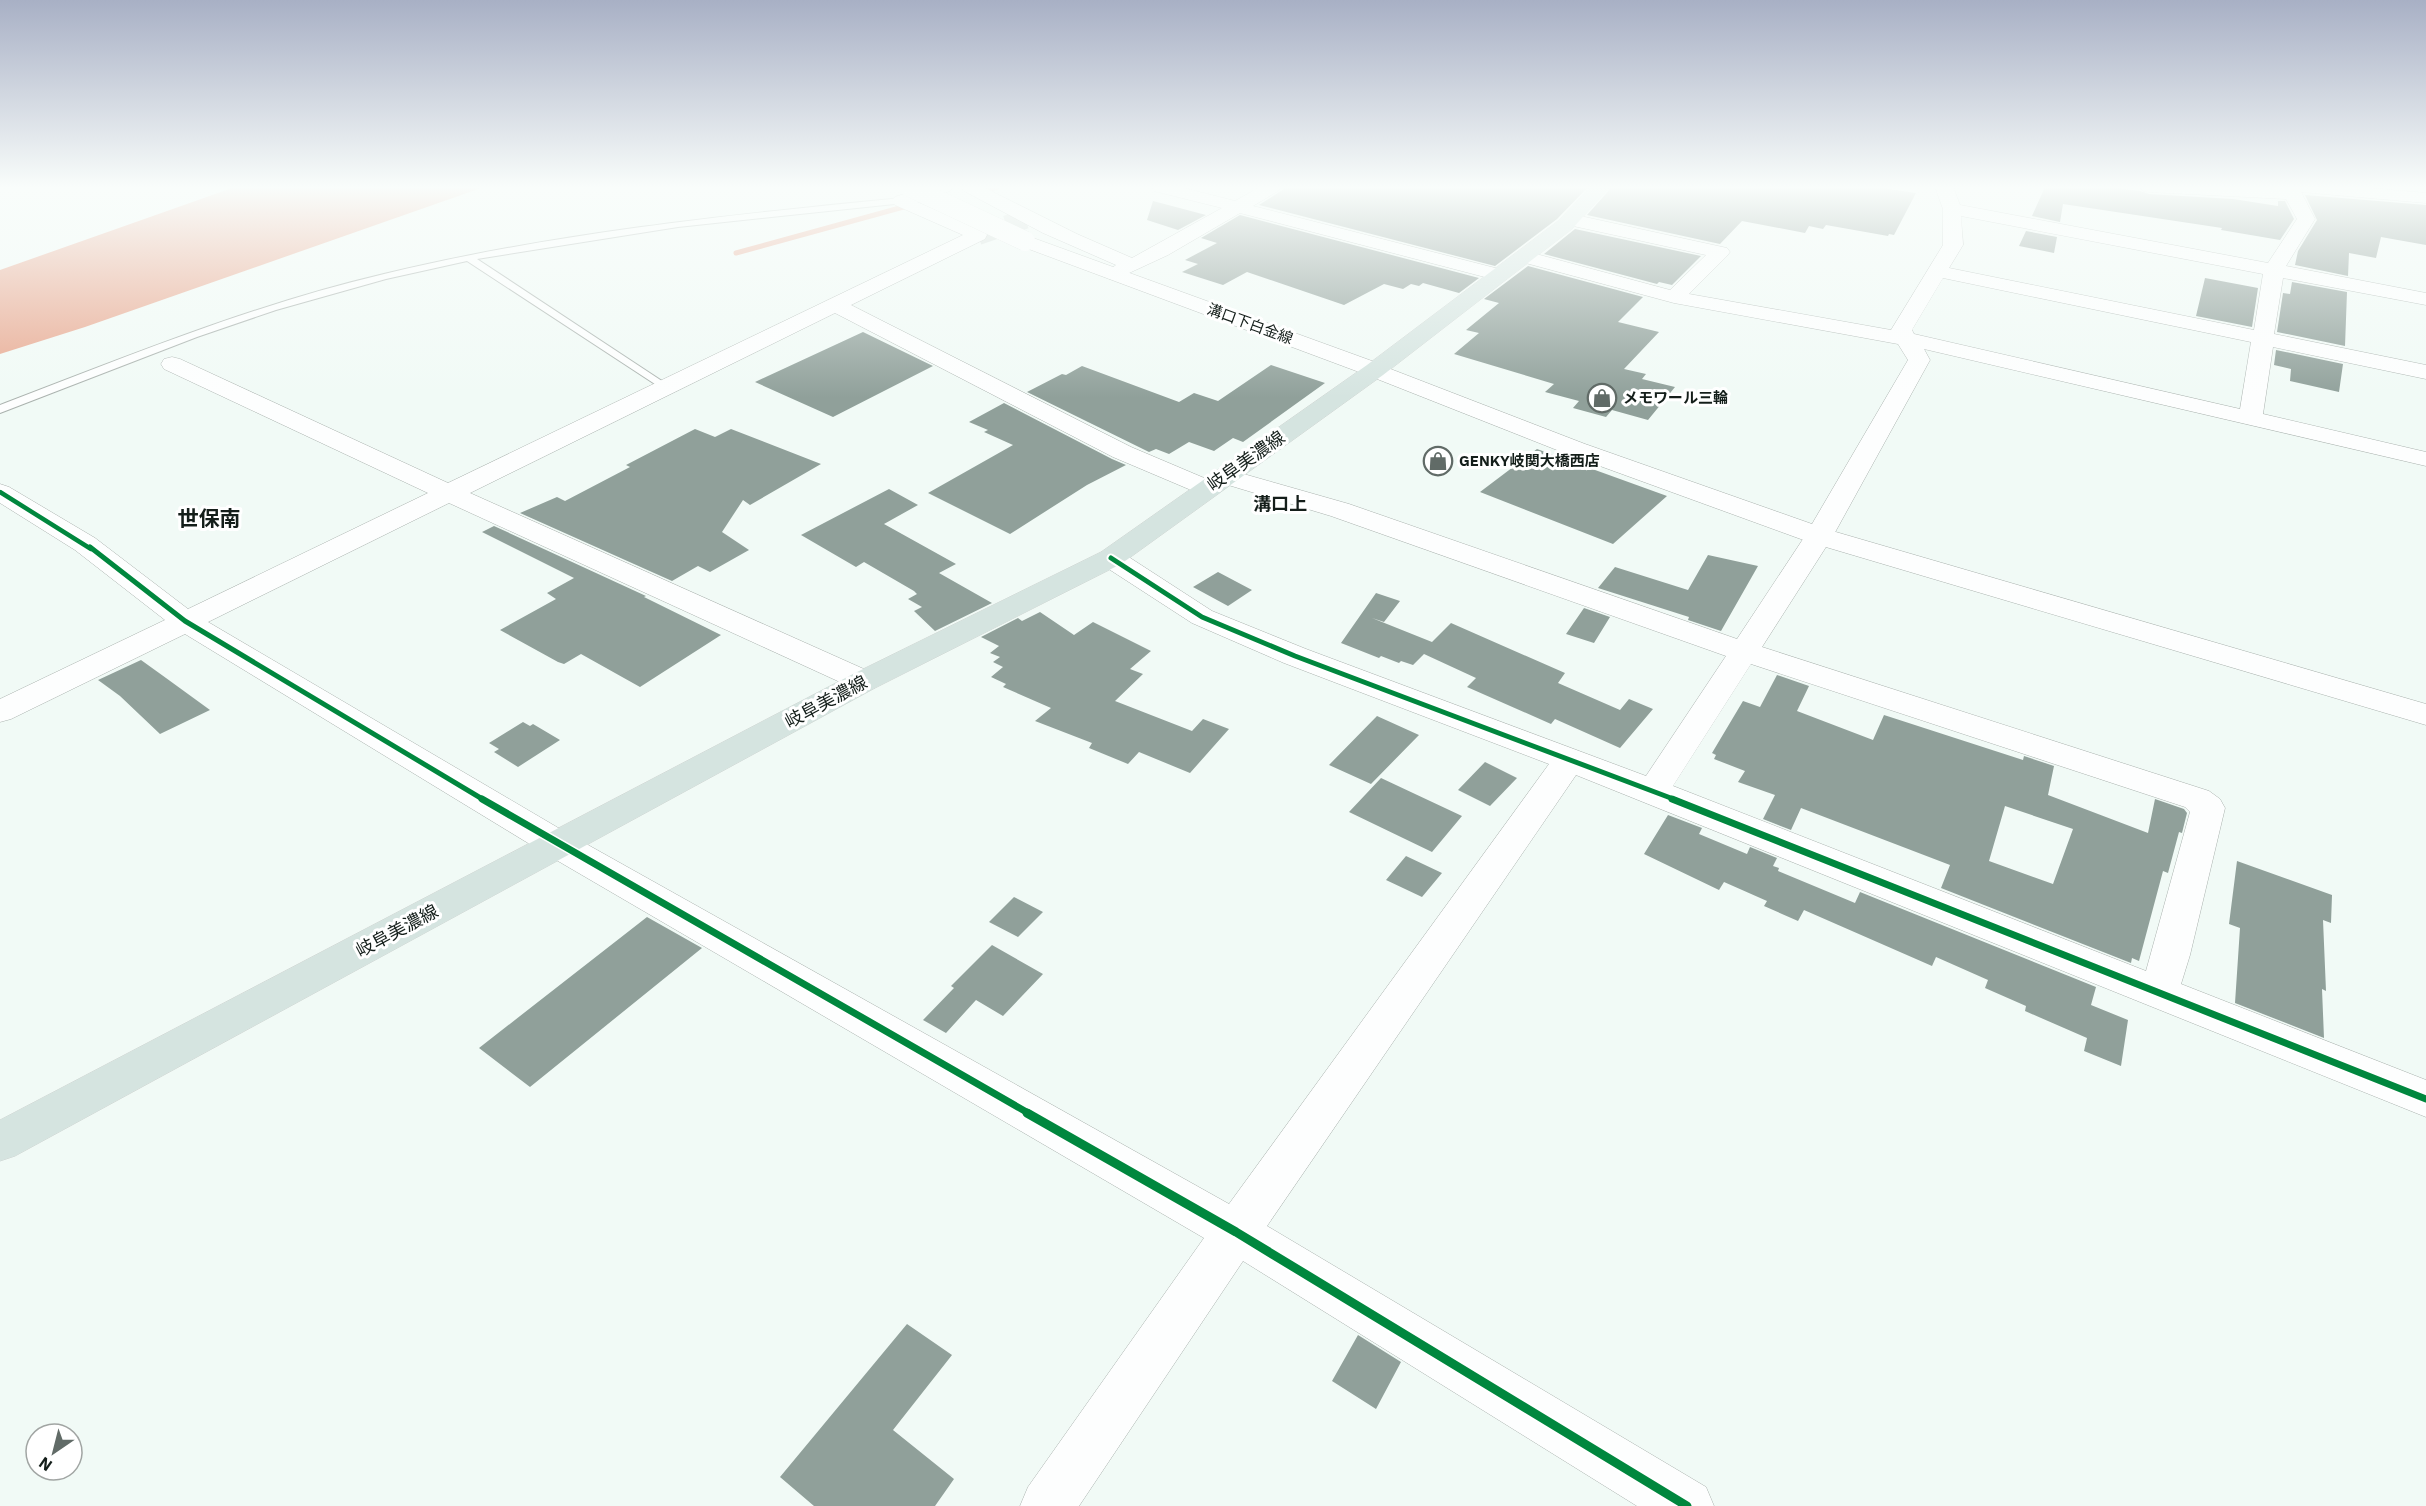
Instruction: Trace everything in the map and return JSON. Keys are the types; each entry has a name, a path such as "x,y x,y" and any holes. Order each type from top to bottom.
{"main road":[{"name":"岐阜美濃線","path":"0,1142 864,681 1111,558 1375,370 1525,257"}],"street":[{"path":"0,712 931,257"},
{"name":"溝口下白金線","path":"1069,257 1375,370 1576,449 1819,536 2426,715"},
{"path":"1112,257 1133,265"},
{"path":"1114,274 1147,257"},
{"path":"1431,257 1500,275"},
{"path":"1526,257 1674,297 1907,339 2426,459"},
{"path":"1674,297 1715,257"},
{"path":"1653,791 1819,536 1919,360 1901,330 1945,257"},
{"path":"2211,257 2426,299"},
{"path":"2250,419 2274,269 2282,257"},
{"path":"1937,271 2426,372"},
{"path":"833,304 1122,452 1216,482 1340,510 1745,652 2197,799 2208,808 2171,955 2158,994"},
{"path":"172,364 448,493 864,681"},
{"path":"0,492 85,544 185,621 559,845 1236,1232 1687,1506"},
{"path":"1111,558 1202,617 1295,656 1653,791 2426,1099"},
{"path":"1047,1506 1236,1232 1570,759"}],"lane":[{"path":"0,410 227,322 324,293 473,257"},
{"path":"469,258 664,387"}],"shaded area":[{"path":"36,257 284,257 85,327 0,354 0,270"}],"building":[{"path":"1190,257 1400,257 1479,278 1459,293 1423,283 1419,286 1411,284 1403,289 1384,284 1344,305 1247,272 1223,285 1182,272 1198,264 1185,260"},
{"path":"1461,257 1507,257 1495,266"},
{"path":"1556,257 1700,257 1672,285 1659,282 1657,284"},
{"path":"2297,257 2349,257 2348,276 2295,265"},
{"path":"1528,266 1643,297 1618,322 1659,332 1624,369 1646,374 1642,379 1675,387 1648,420 1612,410 1606,417 1573,408 1579,401 1545,392 1554,384 1454,354 1479,333 1466,330 1499,303 1484,299"},
{"path":"2205,278 2258,288 2252,327 2196,316"},
{"path":"2292,282 2347,292 2345,346 2277,332 2283,293 2290,294"},
{"path":"863,332 933,366 833,417 755,382"},
{"path":"2276,350 2343,364 2339,392 2290,381 2291,369 2274,365"},
{"path":"1271,365 1325,383 1243,442 1233,438 1214,451 1189,442 1169,454 1156,449 1149,452 1027,392 1082,366 1179,402 1194,393 1218,401"},
{"path":"1004,403 1126,465 1087,485 1010,534 928,493 1013,445 984,432 988,430 969,422"},
{"path":"695,429 715,437 731,429 821,464 750,505 743,500 722,532 749,550 710,572 698,566 672,581 520,513 557,497 565,501 630,467 626,465"},
{"path":"1537,449 1667,496 1613,544 1480,492"},
{"path":"889,489 918,505 884,524 956,564 939,573 992,603 935,631 914,611 922,607 908,599 917,594 914,591 864,562 856,567 801,535"},
{"path":"494,526 646,596 644,597 721,635 640,687 581,654 564,664 558,662 500,630 556,599 547,593 574,578 482,532"},
{"path":"1708,555 1758,566 1721,631 1688,620 1689,617 1598,588 1615,567 1688,590"},
{"path":"1218,572 1252,590 1228,606 1193,587"},
{"path":"1376,593 1400,601 1384,622 1372,618 1432,642 1451,623 1565,673 1558,683 1620,710 1629,699 1653,709 1620,748 1555,719 1551,724 1467,687 1476,678 1424,654 1413,665 1401,661 1399,663 1381,656 1379,658 1341,643"},
{"path":"1584,608 1610,617 1594,643 1566,634"},
{"path":"1040,612 1074,635 1093,622 1151,651 1130,669 1143,674 1115,701 1192,731 1203,719 1229,729 1190,773 1139,752 1128,764 1089,748 1092,743 1035,721 1051,708 1003,687 1006,684 991,677 1003,667 993,662 1000,657 990,653 999,646 981,637 1018,618 1022,621"},
{"path":"141,660 210,710 160,734 120,696 98,680"},
{"path":"1777,675 1809,686 1797,711 1873,740 1884,715 2023,760 2024,756 2054,766 2048,795 2148,833 2155,799 2184,809 2187,813 2182,833 2179,832 2168,873 2163,871 2139,961 2132,958 2131,963 1941,888 1950,865 1801,808 1791,830 1763,819 1775,795 1738,782 1745,771 1714,759 1716,755 1712,753 1743,701 1760,707","holes":["2005,806 2073,829 2053,884 1989,861"]},
{"path":"1377,716 1419,735 1371,784 1329,765"},
{"path":"523,722 530,726 533,724 560,740 518,767 494,752 499,749 489,743"},
{"path":"1485,762 1517,778 1490,806 1458,790"},
{"path":"1381,778 1462,816 1432,852 1349,812"},
{"path":"1668,815 1702,828 1699,834 1747,854 1750,847 1777,858 1773,866 1779,868 1778,871 1855,903 1860,892 2096,987 2091,1005 2128,1020 2121,1066 2084,1051 2087,1038 2025,1011 2026,1006 1985,988 1988,980 1936,957 1932,966 1804,910 1798,921 1764,906 1767,901 1724,882 1719,890 1644,854"},
{"path":"1406,856 1442,873 1422,897 1386,880"},
{"path":"2237,861 2332,895 2331,923 2323,920 2326,991 2322,989 2324,1038 2235,1003 2240,928 2229,924"},
{"path":"1014,897 1043,912 1018,937 989,922"},
{"path":"647,917 702,948 530,1087 479,1048"},
{"path":"992,945 1043,974 1003,1016 976,1000 946,1033 923,1020 954,988 951,986"},
{"path":"907,1324 952,1355 893,1430 954,1479 935,1506 814,1506 780,1477"},
{"path":"1358,1335 1401,1362 1376,1409 1332,1381"}],"cycle path":[{"path":"0,492 85,544 185,621 559,845 1236,1232 1687,1506"},
{"path":"1111,558 1202,617 1295,656 1653,791 2426,1099"}],"place":[{"name":"メモワール三輪","path":"1602,398"},
{"name":"GENKY岐関大橋西店","path":"1438,461"}],"district":[{"name":"溝口上","path":"1280,504"},
{"name":"世保南","path":"209,519"}]}
